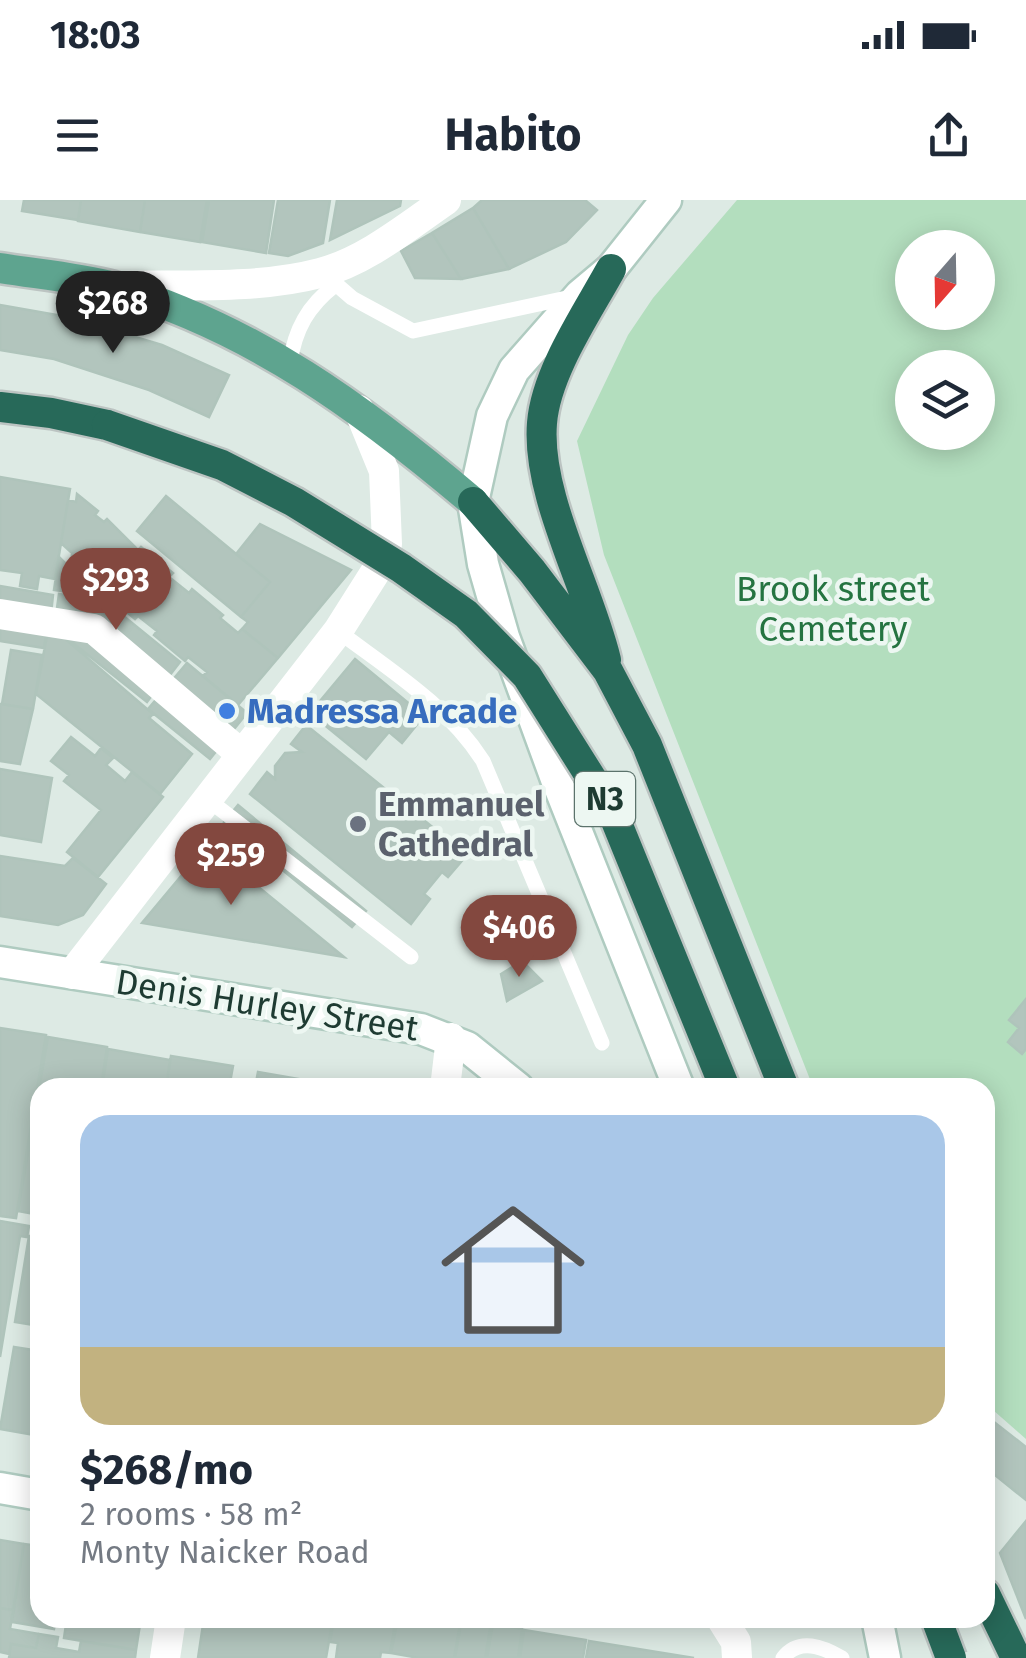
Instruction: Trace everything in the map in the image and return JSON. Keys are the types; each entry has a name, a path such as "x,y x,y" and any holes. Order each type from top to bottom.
{"highway":[{"path":"608,672 592,608 553,498 542,443 542,422 560,364 610,268"},
{"name":"N3","path":"0,407 107,425 222,465 294,502 402,568 466,614 527,676 612,810 721,1078"},
{"name":"N3","path":"473,502 532,571 608,672 647,745 780,1078"},
{"path":"995,1615 1016,1658"},
{"path":"940,1628 952,1658"}],"main road":[{"name":"N3","path":"0,268 110,286 204,318 290,364 359,410 473,502"}],"street":[{"path":"110,286 328,278 446,200"},
{"path":"666,200 610,268 580,295 514,370 492,416 473,502 483,564 504,637 556,779 676,1078"},
{"path":"72,974 366,590 387,544 384,471 359,410"},
{"path":"0,614 94,630 241,754"},
{"name":"Denis Hurley Street","path":"0,962 421,1029 451,1038 506,1078"},
{"path":"446,1078 451,1038"},
{"path":"0,1488 30,1493"},
{"path":"165,1658 170,1628"},
{"path":"727,1628 736,1642 737,1658"},
{"path":"879,1628 885,1658"}],"lane":[{"path":"290,364 293,342 328,278 380,316 412,331 580,295"},
{"path":"338,631 451,717 483,761 602,1043"},
{"path":"206,798 411,956"},
{"path":"783,1658 800,1646 824,1648 842,1658"}],"green space":[{"name":"Brook street Cemetery","path":"737,200 1026,200 1026,1439 995,1412 995,1078 809,1078 604,555 577,441 628,335 653,298"}],"building":[{"path":"24,200 81,200 78,220 22,211"},
{"path":"81,200 145,200 140,232 78,221"},
{"path":"145,200 207,200 200,242 140,232"},
{"path":"209,200 274,200 266,253 202,242"},
{"path":"278,200 330,200 323,243 288,256 269,253"},
{"path":"337,200 401,200 400,206 330,240"},
{"path":"482,200 585,200 597,210 566,242 509,269 473,208"},
{"path":"473,208 509,269 461,279 432,233"},
{"path":"432,233 461,279 415,278 401,251"},
{"path":"0,305 68,317 162,345 229,375 209,417 149,390 54,359 0,350"},
{"path":"0,477 70,489 55,579 39,576 37,589 20,586 22,573 0,570"},
{"path":"77,494 98,511 95,515 104,522 107,519 138,550 141,547 173,573 169,577 189,593 192,589 238,633 242,629 278,658 238,705 203,676 207,672 188,657 185,661 154,635 157,631 138,616 135,619 88,574 85,578 78,573 80,566 71,564 72,553 61,543 68,500 76,502"},
{"path":"166,496 270,582 241,617 137,531"},
{"path":"260,524 351,570 278,658 242,629 248,622 241,617 270,582 236,554"},
{"path":"59,557 88,586 81,594 54,590"},
{"path":"0,586 53,595 51,614 0,607"},
{"name":"Madressa Arcade","path":"59,594 105,601 180,662 166,680 56,615"},
{"path":"0,616 48,624 44,648 0,641"},
{"path":"49,625 153,714 149,718 192,754 160,794 36,694"},
{"name":"Madressa Arcade","path":"54,628 98,635 159,686 147,702"},
{"path":"11,650 42,655 33,709 2,704"},
{"path":"355,659 424,716 402,743 389,732 366,759 310,713"},
{"name":"Madressa Arcade","path":"187,663 247,713 210,759 148,709"},
{"path":"0,704 33,709 20,764 0,761"},
{"name":"Emmanuel Cathedral","path":"306,725 467,855 448,877 442,872 424,894 430,899 411,924 250,794 267,772 275,779 275,766 285,753 302,752 291,744"},
{"path":"71,737 95,756 101,748 113,758 106,765 125,781 132,772 163,797 98,877 67,852 101,810 64,781 69,775 51,761"},
{"path":"0,769 52,778 41,842 0,835"},
{"path":"238,805 366,911 352,927 224,822"},
{"path":"207,845 344,957 142,923"},
{"path":"0,856 65,866 73,858 106,884 83,915 58,925 0,916"},
{"path":"522,961 542,981 507,1001 501,974"},
{"path":"1026,999 1026,1049 1022,1054 1008,1042 1019,1028 1009,1020"},
{"path":"0,1028 46,1035 39,1078 30,1078 30,1133 16,1218 0,1216"},
{"path":"48,1037 107,1047 102,1078 41,1078"},
{"path":"108,1049 170,1060 167,1078 104,1078"},
{"path":"171,1056 233,1066 231,1078 168,1078"},
{"path":"258,1072 292,1078 257,1078"},
{"path":"30,1141 30,1213 18,1211"},
{"path":"0,1221 29,1226 27,1237 20,1236 0,1357"},
{"path":"29,1236 30,1324 15,1322"},
{"path":"14,1347 30,1349 30,1434 0,1429"},
{"path":"995,1423 1026,1447 1026,1500 995,1475"},
{"path":"1026,1521 1026,1619 1000,1553"},
{"path":"0,1540 24,1544 13,1610 0,1608"},
{"path":"24,1544 30,1545 30,1625 12,1622"},
{"path":"0,1608 13,1610 10,1629 39,1634 36,1648 11,1644 9,1654 0,1652"},
{"path":"66,1628 139,1628 136,1650 64,1638"},
{"path":"202,1628 331,1628 326,1658 198,1658"},
{"path":"332,1628 394,1628 390,1653 381,1652 380,1658 336,1658 338,1643 330,1642"},
{"path":"396,1628 459,1628 454,1658 391,1653"},
{"path":"460,1628 490,1628 485,1658 455,1658"},
{"path":"492,1628 522,1629 518,1658 487,1658"},
{"path":"524,1630 586,1640 583,1658 520,1658"},
{"path":"39,1634 58,1637 56,1648 79,1652 81,1641 136,1650 135,1658 9,1658 11,1644 36,1648"},
{"path":"589,1641 694,1658 586,1658"}],"place":[{"name":"Madressa Arcade","path":"227,711"},
{"name":"Emmanuel Cathedral","path":"358,824"}]}
